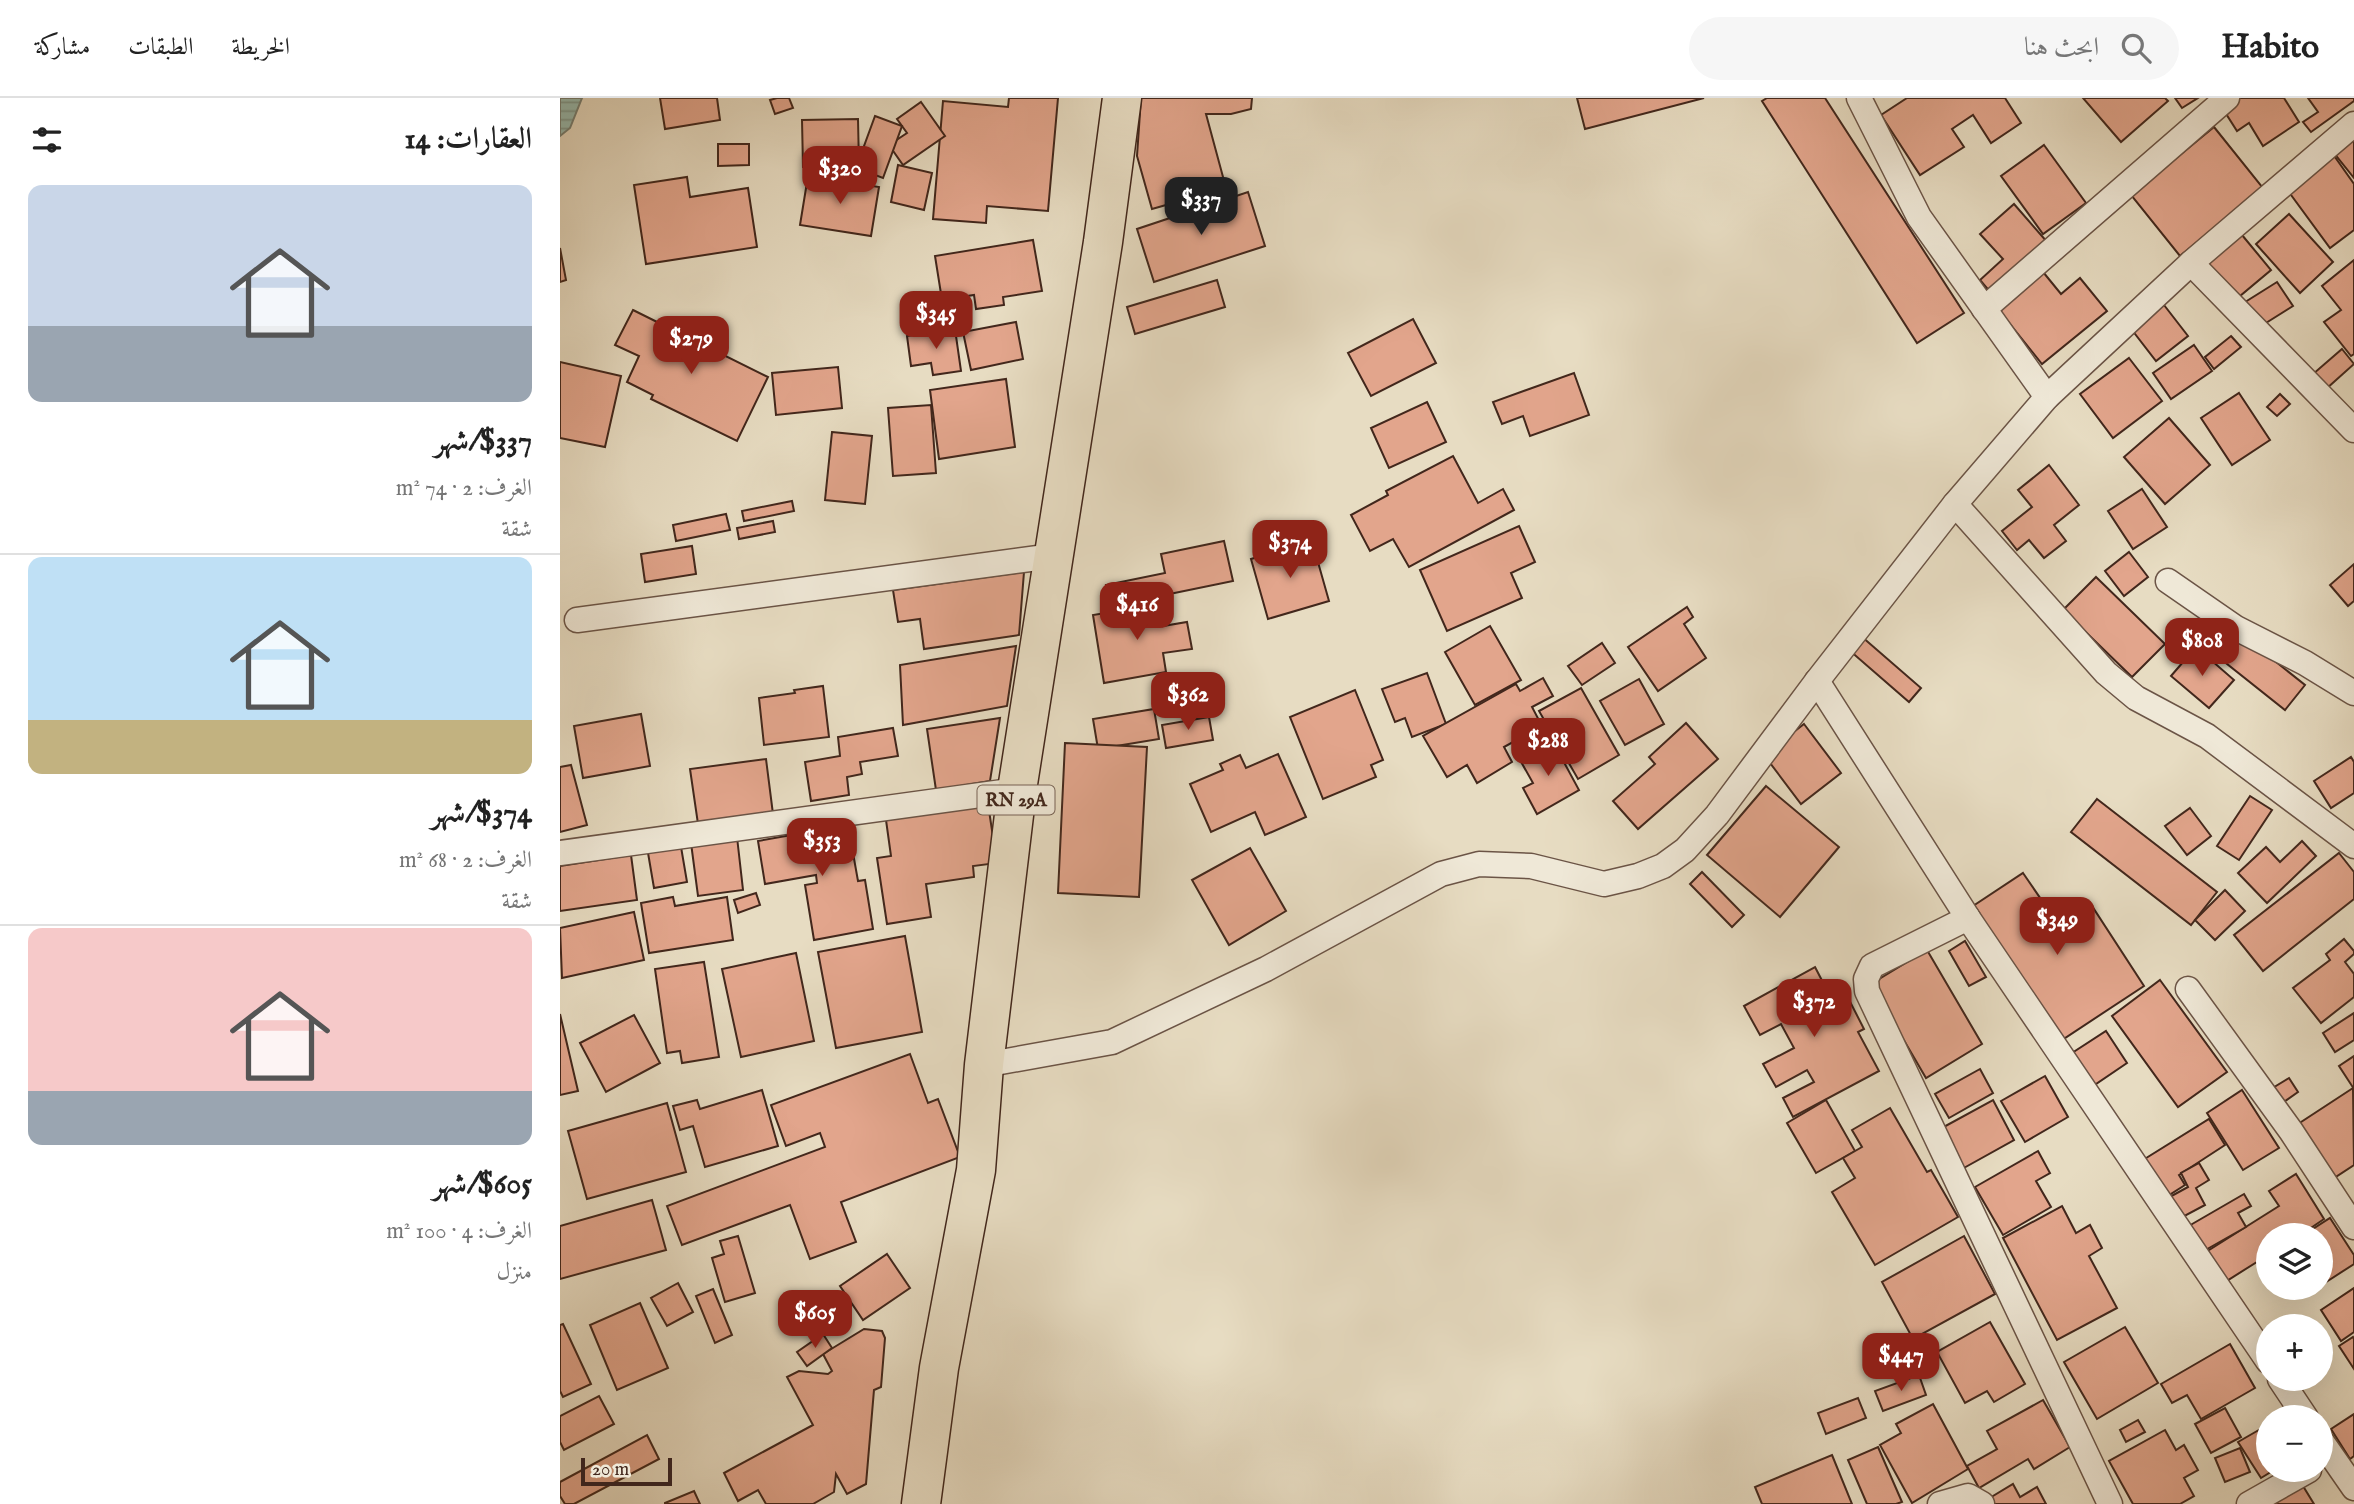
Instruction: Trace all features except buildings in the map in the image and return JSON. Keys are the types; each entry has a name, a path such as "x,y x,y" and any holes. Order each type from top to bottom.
{"main road":[{"name":"RN 29A","path":"921,1504 939,1368 976,1170 984,1065 1017,790 1103,242 1122,98"}],"street":[{"path":"1858,98 1919,217 2047,397"},
{"path":"1984,309 2227,98"},
{"path":"984,1065 1112,1042 1266,969 1441,874 1479,864 1531,866 1604,884 1638,876 1663,866 1685,850 1717,815 1816,681 1955,504 2047,397 2191,263 2354,124"},
{"path":"2191,263 2268,344 2350,416"},
{"path":"1955,504 2106,673 2136,698 2207,736 2354,846"},
{"path":"577,620 1053,556"},
{"path":"2168,581 2236,628 2305,663 2354,693"},
{"path":"1816,681 1968,918 2256,1343"},
{"path":"560,853 1017,790"},
{"path":"1968,918 1872,966 1866,979 1867,991 2110,1504"},
{"path":"2188,989 2291,1131 2354,1227"},
{"path":"2249,1504 2288,1482"},
{"path":"1940,1504 1968,1496 1982,1504"}],"water":[{"path":"560,98 582,98 570,128 560,136"}]}
